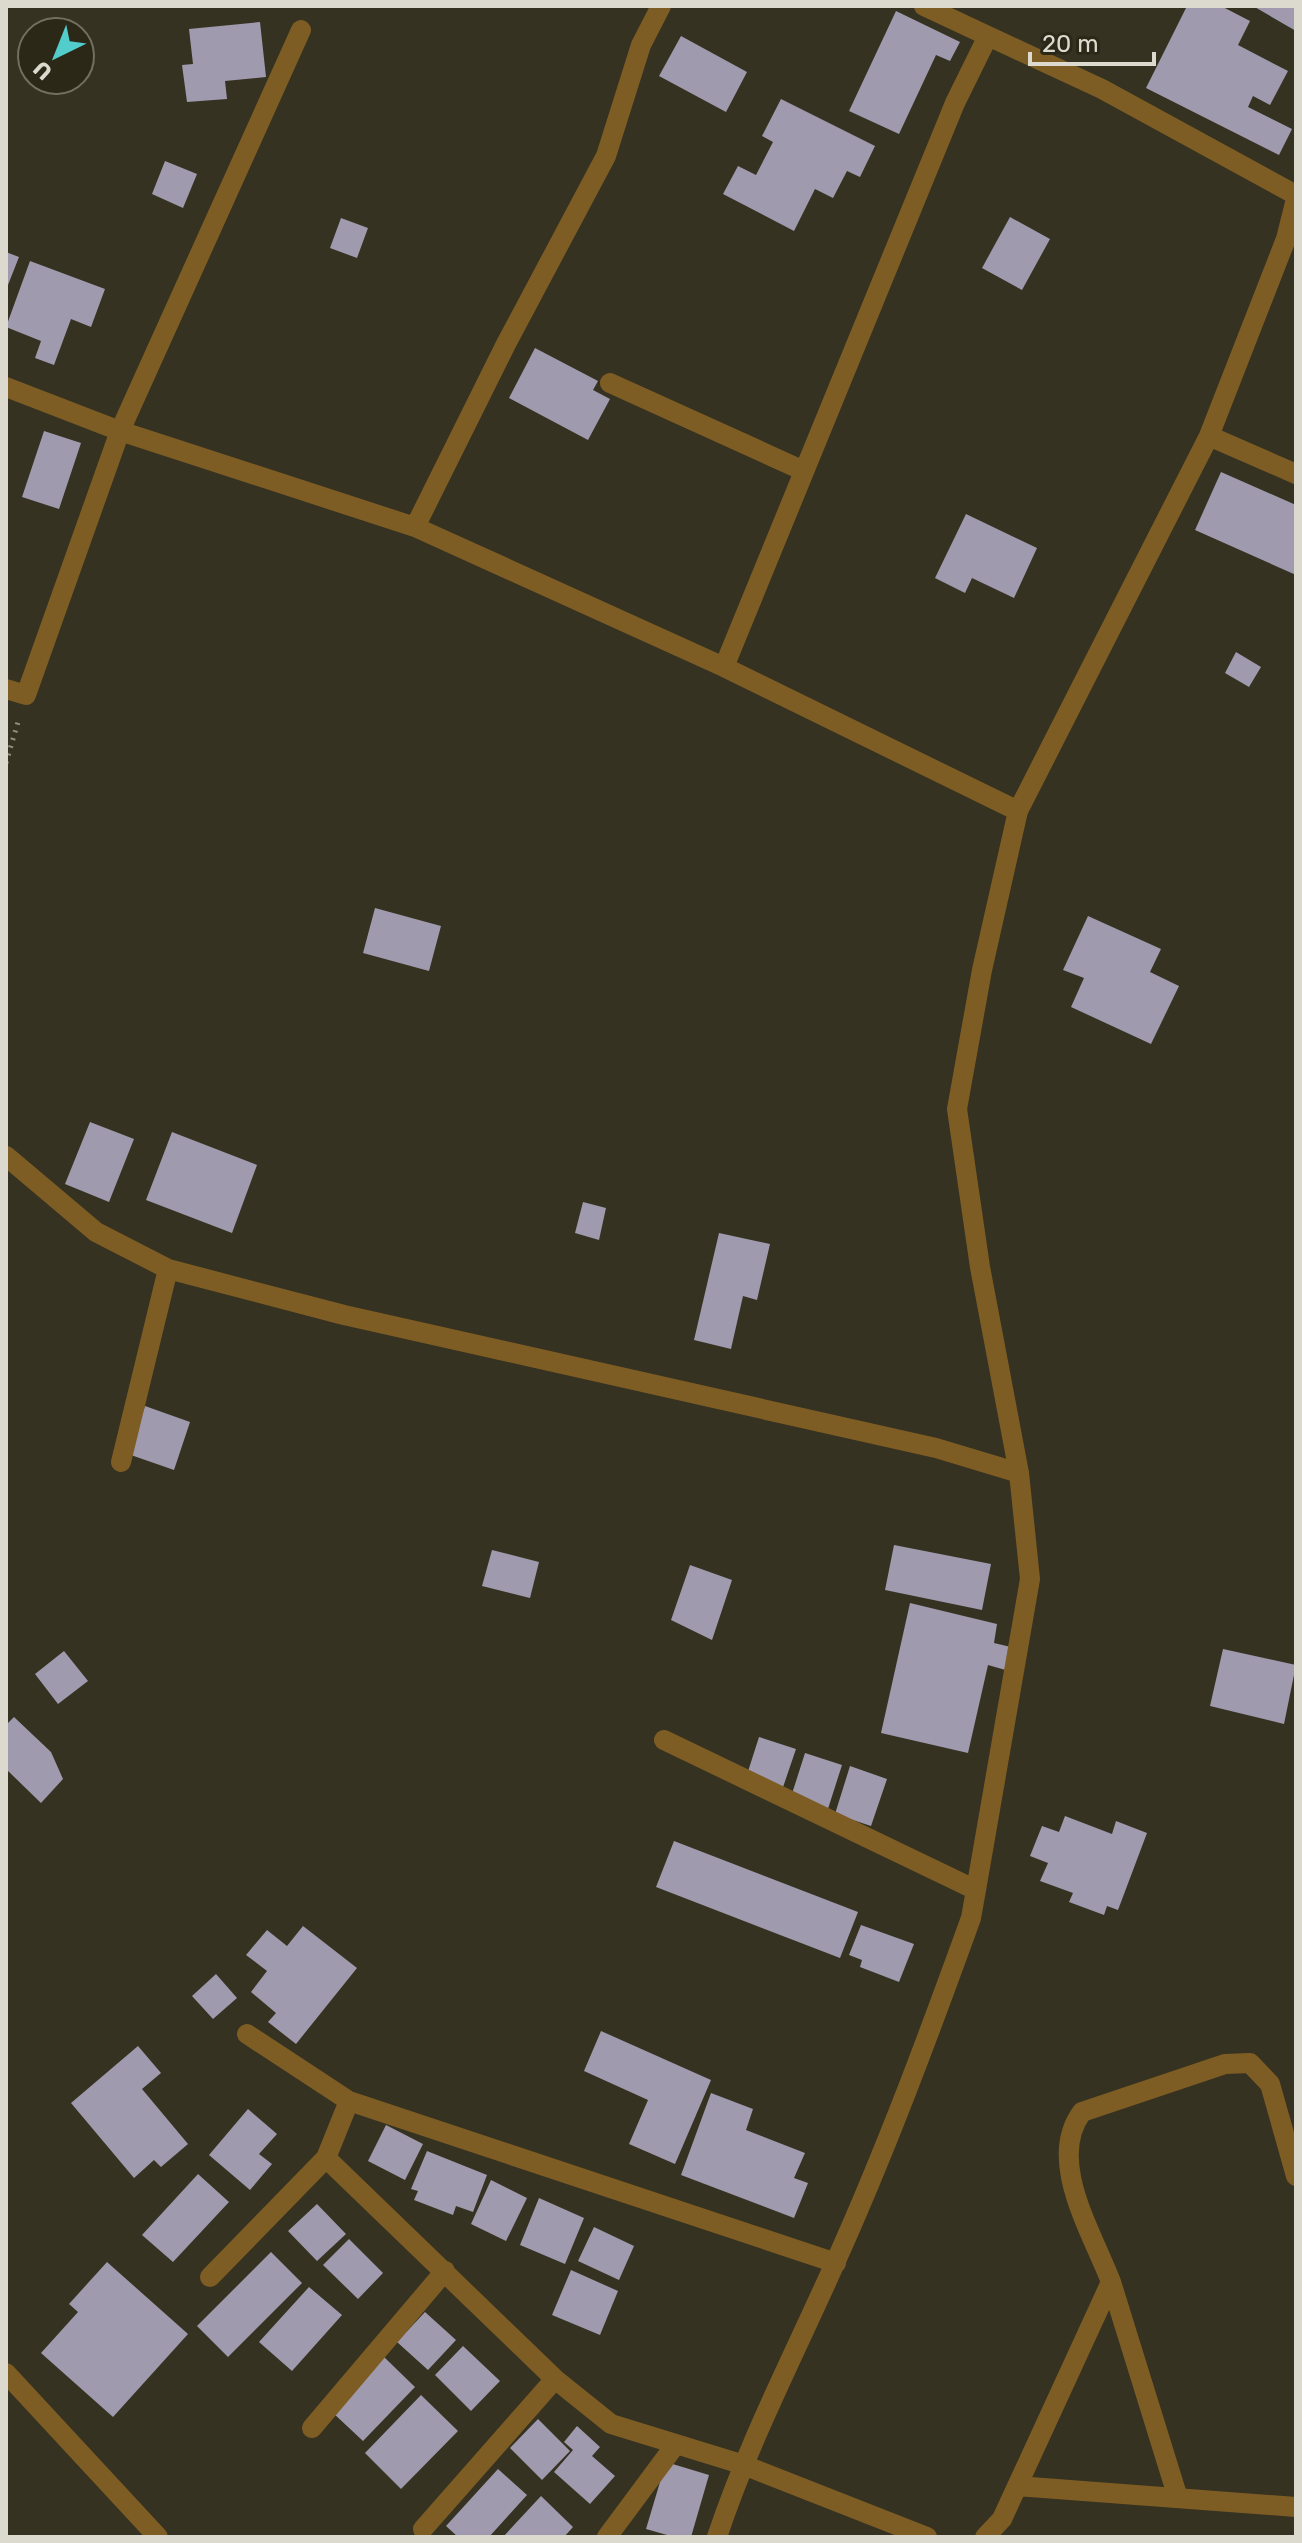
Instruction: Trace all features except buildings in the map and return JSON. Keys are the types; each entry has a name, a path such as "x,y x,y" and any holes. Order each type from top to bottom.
{"street":[{"path":"415,527 506,344 606,156 641,45 661,6"},
{"path":"717,2537 741,2464 836,2263 902,2109 971,1918 976,1890 1030,1579 1019,1473 980,1267 957,1109 982,970 1018,811 1209,436 1286,239 1296,197 1102,89 924,6"},
{"path":"16,692 120,431 301,30"},
{"path":"724,667 949,118 988,36"},
{"path":"610,383 804,471"},
{"path":"6,387 120,431 415,527 724,667 1018,811"},
{"path":"1209,436 1296,474"},
{"path":"6,1156 96,1232 168,1269 344,1315 936,1448 1019,1473"},
{"path":"121,1462 168,1269"},
{"path":"664,1740 976,1890"},
{"path":"247,2034 349,2101 836,2263"},
{"path":"1178,2498 1111,2282 1066,2166 1071,2126 1082,2112 1225,2064 1250,2063 1270,2084 1296,2176"},
{"path":"210,2277 326,2158 349,2101"},
{"path":"326,2158 555,2379 611,2424 741,2464 927,2537"},
{"path":"312,2428 445,2271"},
{"path":"985,2537 1002,2519 1111,2282"},
{"path":"6,2373 158,2537"},
{"path":"423,2529 555,2379"},
{"path":"607,2537 676,2444"},
{"path":"1017,2486 1296,2507"}],"path":[{"path":"6,763 16,692"}]}
